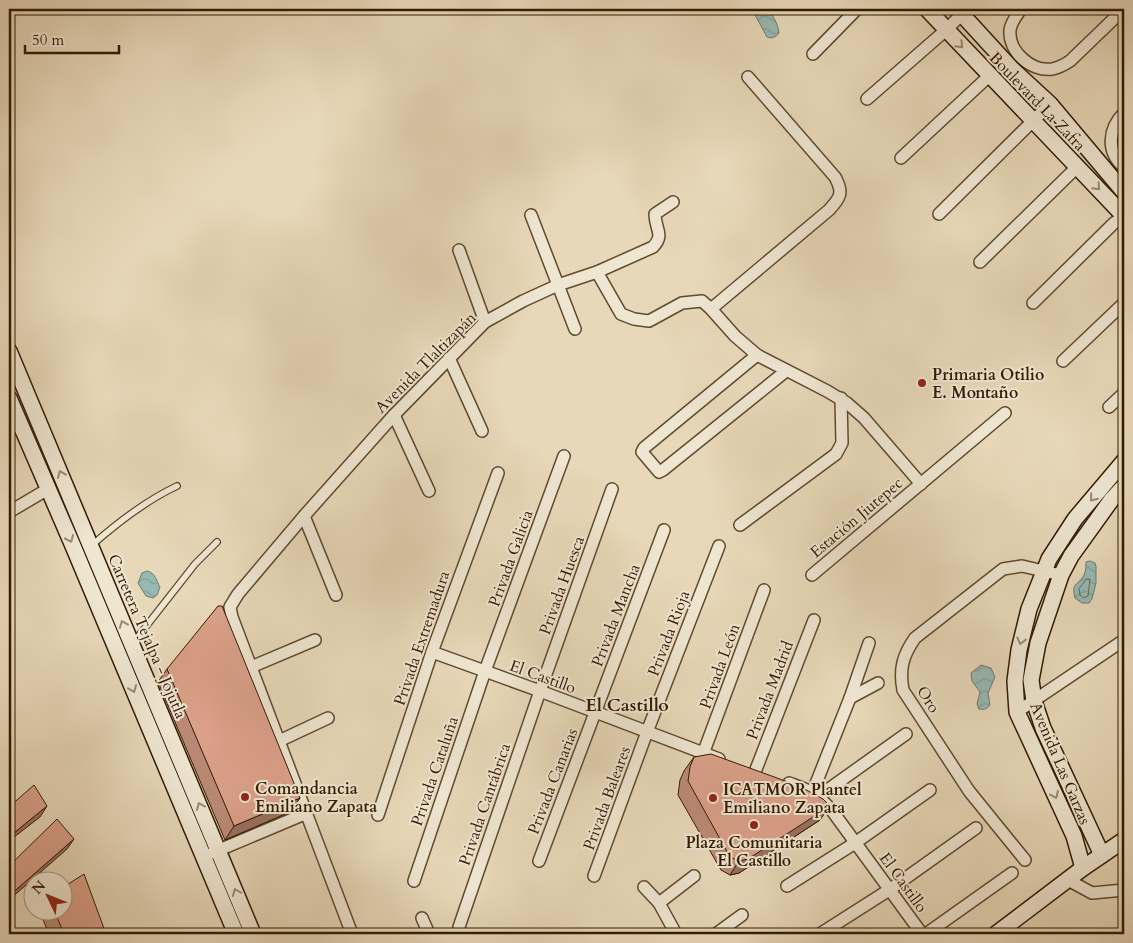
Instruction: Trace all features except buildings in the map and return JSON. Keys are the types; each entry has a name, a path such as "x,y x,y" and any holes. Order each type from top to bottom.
{"street":[{"path":"813,54 858,9"},
{"name":"Boulevard La Zafra","path":"927,9 1124,216"},
{"path":"1021,9 1014,18 1010,29 1017,63 1029,64 1037,68 1049,70 1070,62 1124,9"},
{"path":"867,99 946,30 959,11"},
{"name":"Boulevard La Zafra","path":"959,11 1017,63 1050,104 1118,168 1124,192"},
{"path":"901,158 989,76"},
{"path":"597,272 621,314 649,321 682,302 702,301 712,309 836,203 841,193 840,185 748,77"},
{"path":"939,214 1050,104"},
{"path":"1118,168 1110,139 1112,130 1124,113"},
{"path":"980,262 1077,166"},
{"name":"Avenida Tlaltizapán","path":"251,667 230,607 238,594 304,516 394,415 485,322 558,285 597,272 653,248 659,241 655,214 674,202"},
{"path":"531,215 575,329"},
{"path":"1033,303 1124,216"},
{"path":"459,250 485,322"},
{"path":"1063,361 1124,304"},
{"name":"Estación Jiutepec","path":"712,309 735,336 756,355 841,398 864,418 921,484"},
{"name":"Carretera Tejalpa - Jojutla","path":"9,352 253,934"},
{"path":"756,355 644,448 642,452 659,472 786,371"},
{"path":"449,358 482,431"},
{"path":"1109,407 1124,393"},
{"name":"Carretera Tejalpa - Jojutla","path":"9,398 14,426 48,488 236,934"},
{"path":"740,525 836,454 842,443 841,398"},
{"name":"Estación Jiutepec","path":"812,574 1006,414"},
{"path":"394,415 429,491"},
{"name":"Privada Galicia","path":"485,671 564,456"},
{"name":"Avenida Las Garzas","path":"1083,868 1074,836 1018,712 1015,681 1019,650 1030,609 1049,559 1075,519 1124,460"},
{"name":"Privada Extremadura","path":"378,815 432,652 498,472"},
{"name":"Avenida Las Garzas","path":"1102,855 1043,728 1034,702 1031,680 1038,643 1062,575 1071,556 1112,498 1124,486"},
{"path":"9,512 48,488"},
{"name":"Privada Huesca","path":"540,691 612,489"},
{"path":"304,516 336,595"},
{"name":"Privada Mancha","path":"596,712 664,530"},
{"name":"Privada Rioja","path":"647,732 719,546"},
{"name":"Oro","path":"1025,860 969,791 903,690 901,677 902,663 908,649 916,638 1003,569 1022,566 1062,575"},
{"name":"Privada León","path":"703,754 764,590"},
{"name":"Privada Madrid","path":"755,771 814,620"},
{"path":"315,640 251,667 352,934"},
{"path":"1018,712 1124,640"},
{"path":"816,793 869,643"},
{"name":"El Castillo","path":"432,652 729,763"},
{"name":"Privada Cataluña","path":"414,882 485,671"},
{"path":"850,698 878,683"},
{"name":"Privada Cantábrica","path":"459,927 540,691"},
{"name":"Privada Canarias","path":"539,861 596,712"},
{"path":"279,741 328,718"},
{"name":"Privada Baleares","path":"594,876 647,732"},
{"path":"816,793 906,734"},
{"path":"780,780 816,793"},
{"path":"787,886 855,843 930,790"},
{"name":"El Castillo","path":"816,793 922,934"},
{"path":"204,857 307,813"},
{"path":"820,934 889,890 976,828"},
{"path":"1074,836 1089,828"},
{"path":"996,934 1083,868 1124,841"},
{"path":"926,934 1012,873"},
{"path":"659,903 694,876"},
{"path":"1068,880 1092,893 1124,890"},
{"path":"644,888 659,903 676,934"},
{"path":"716,934 742,915"},
{"path":"422,918 429,934"}],"lane":[{"path":"91,546 117,523 159,494 177,486"},
{"path":"132,645 195,564 217,542"}],"water":[{"path":"755,9 767,9 769,11 778,26 779,33 777,36 767,37 754,13"},
{"path":"1086,562 1095,563 1096,566 1096,583 1092,599 1089,603 1082,603 1075,598 1074,589 1084,575"},
{"path":"147,571 154,575 160,587 157,595 153,598 146,596 138,583 142,573"},
{"path":"981,665 991,668 995,677 988,693 990,705 987,708 979,709 977,704 980,692 972,681 971,673"}],"place":[{"name":"Primaria Otilio E. Montaño","path":"922,383"},
{"name":"Comandancia Emiliano Zapata","path":"245,797"},
{"name":"ICATMOR Plantel Emiliano Zapata","path":"713,798"},
{"name":"Plaza Comunitaria El Castillo","path":"754,825"}],"district":[{"name":"El Castillo","path":"627,705"}]}
